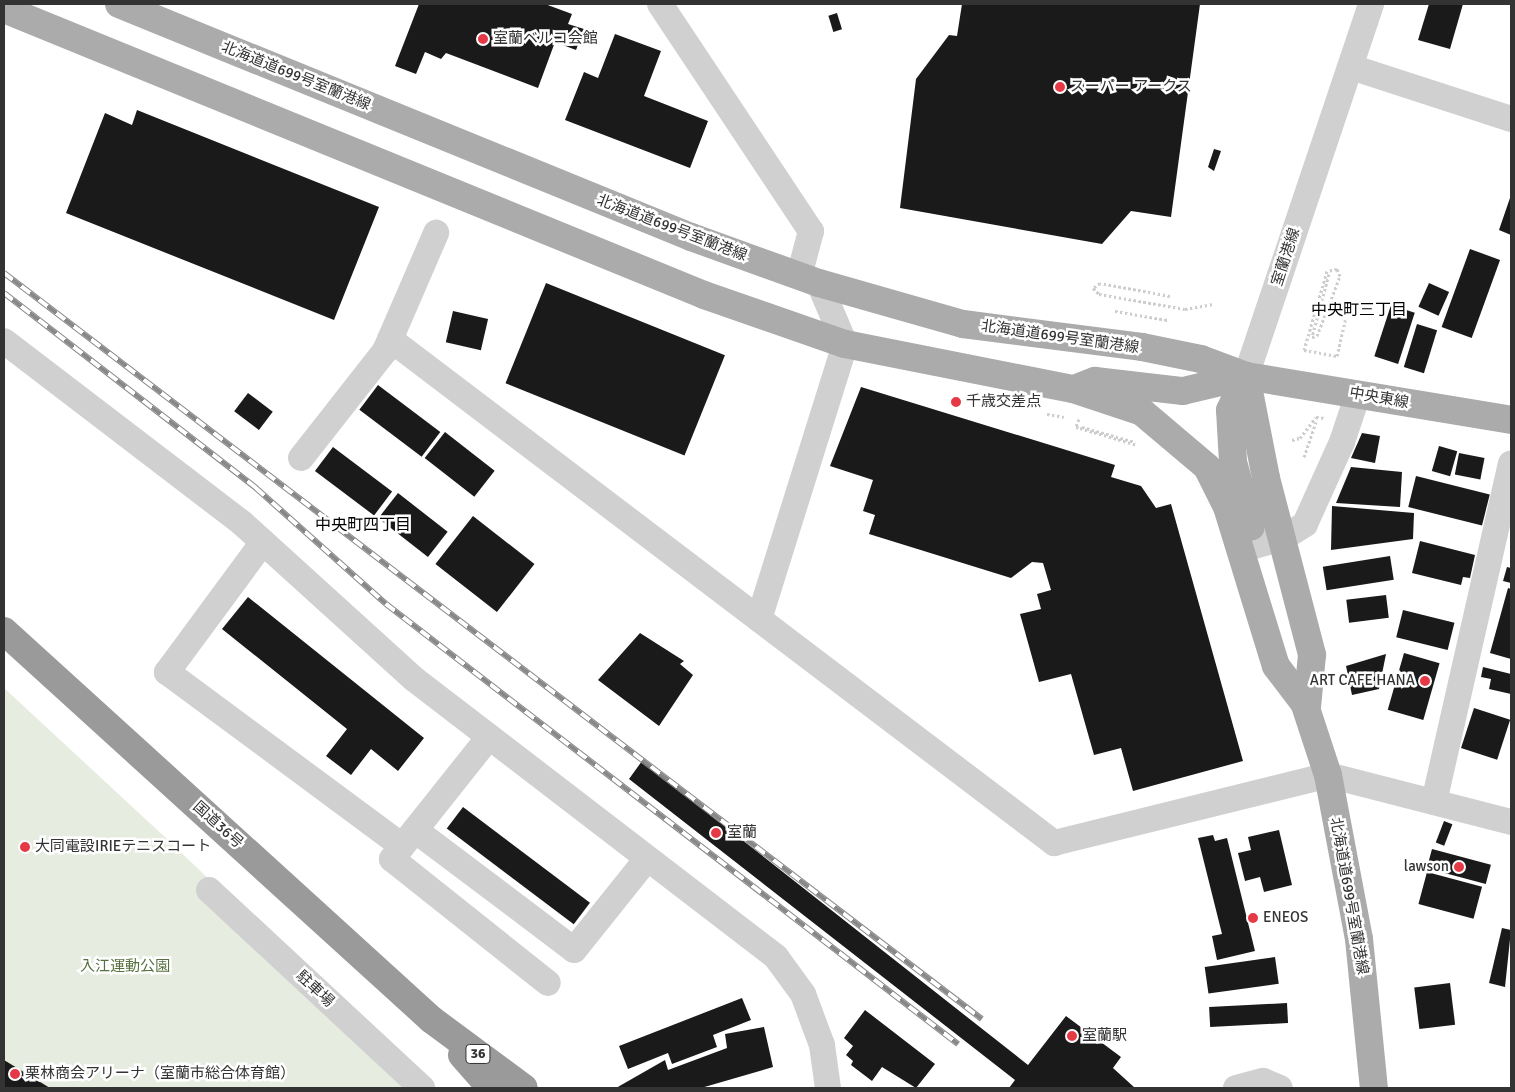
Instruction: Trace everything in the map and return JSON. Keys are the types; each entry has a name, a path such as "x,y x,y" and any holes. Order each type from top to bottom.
{"highway":[{"name":"国道36号","path":"4,630 432,1020 524,1088"},
{"name":"国道36号","path":"432,1020 491,1088"}],"main road":[{"name":"北海道道699号室蘭港線","path":"119,4 691,237 809,280 963,324 1142,347 1201,359 1246,376"},
{"name":"北海道道699号室蘭港線","path":"4,9 704,295 845,344 1073,389 1142,412 1197,455 1248,548"},
{"name":"北海道道699号室蘭港線","path":"1073,389 1095,381 1182,391 1246,376"},
{"name":"北海道道699号室蘭港線","path":"1246,376 1249,407 1312,655 1307,707"},
{"name":"北海道道699号室蘭港線","path":"1246,376 1230,410 1233,462 1248,548 1276,666 1307,707 1328,775 1360,939 1374,1088"},
{"name":"中央東線","path":"1246,376 1511,420"}],"street":[{"path":"660,4 811,232 809,280 845,344 759,619"},
{"name":"室蘭港線","path":"1246,376 1371,4"},
{"path":"1351,67 1511,119"},
{"path":"301,458 390,339 436,233"},
{"path":"390,339 1054,843 1328,775 1511,822"},
{"path":"4,341 263,542 414,679 776,956 803,994 822,1045 828,1088"},
{"path":"1248,548 1283,538 1305,524 1316,504 1358,394"},
{"path":"1434,802 1511,464"},
{"path":"263,542 167,672 574,950 647,859"},
{"path":"489,737 392,859 548,983"},
{"name":"駐車場","path":"209,890 422,1088"},
{"path":"1236,1088 1263,1081 1280,1088"}],"path":[{"path":"1329,274 1312,337 1317,336 1340,276 1337,269 1327,271 1304,350 1337,356 1345,320"},
{"path":"1170,296 1100,283 1093,288 1098,294 1185,309 1214,304"},
{"path":"1115,311 1167,320"},
{"path":"1085,420 1077,418 1076,426 1144,446"},
{"path":"1082,427 1141,444 1142,438 1135,434"}],"green space":[{"name":"入江運動公園","path":"4,688 167,839 427,1088 4,1088"}],"building":[{"path":"419,4 545,4 572,14 568,24 584,29 576,50 555,42 538,88 446,53 441,59 425,52 416,74 395,66"},
{"path":"962,4 1200,4 1171,217 1131,211 1102,244 900,208 916,79 949,35 957,36"},
{"path":"1429,4 1463,4 1450,49 1418,40"},
{"path":"837,13 842,29 833,32 828,16"},
{"path":"615,34 661,51 644,96 708,121 690,168 565,120 584,72 598,78"},
{"path":"137,110 379,207 334,320 66,213 105,113 132,125"},
{"path":"1214,149 1221,151 1214,171 1208,167"},
{"path":"1511,195 1511,235 1499,230"},
{"path":"1470,249 1500,260 1472,338 1442,327"},
{"path":"546,283 725,355 684,455 506,383"},
{"path":"1429,283 1449,292 1439,316 1418,307"},
{"path":"1391,305 1415,313 1398,364 1374,356"},
{"path":"453,311 488,319 481,350 446,342"},
{"path":"1417,324 1437,330 1424,373 1404,367"},
{"path":"378,385 440,432 422,457 359,410"},
{"path":"861,387 1115,465 1111,477 1141,486 1156,508 1171,504 1243,761 1133,791 1121,748 1094,755 1071,674 1039,682 1020,614 1041,609 1037,594 1051,590 1043,563 1032,562 1011,578 869,534 875,515 863,511 873,480 830,466"},
{"path":"248,393 273,412 259,430 234,411"},
{"path":"445,432 495,471 474,497 425,458"},
{"path":"1362,433 1380,436 1375,463 1351,458"},
{"path":"1439,446 1457,451 1450,476 1432,471"},
{"path":"333,447 392,492 374,515 315,471"},
{"path":"1459,453 1485,458 1480,480 1455,475"},
{"path":"1351,467 1402,472 1400,507 1336,503"},
{"path":"1416,476 1490,494 1482,525 1408,507"},
{"path":"398,493 448,532 428,557 378,518"},
{"path":"1332,506 1414,513 1413,539 1331,550"},
{"path":"473,516 534,564 497,612 435,564"},
{"path":"1420,541 1475,555 1470,578 1463,577 1461,585 1412,573"},
{"path":"1390,556 1394,580 1327,590 1323,567"},
{"path":"1507,567 1511,568 1511,583 1503,581"},
{"path":"1508,588 1511,589 1511,659 1490,653"},
{"path":"1386,595 1389,618 1349,623 1346,600"},
{"path":"248,597 424,738 398,771 371,749 351,775 326,756 347,729 222,629"},
{"path":"1403,610 1454,623 1448,650 1396,637"},
{"path":"640,633 684,661 680,664 693,675 659,726 598,680"},
{"path":"1404,653 1440,663 1423,720 1388,710"},
{"path":"1386,654 1379,689 1352,695 1346,666"},
{"path":"1483,667 1511,674 1511,694 1489,689 1491,679 1481,677"},
{"path":"1474,708 1510,720 1497,760 1461,748"},
{"path":"642,761 1028,1065 1066,1016 1121,1057 1113,1068 1135,1088 1009,1088 1015,1080 629,779"},
{"path":"463,807 590,903 574,924 447,829"},
{"path":"1444,821 1452,824 1444,846 1436,842"},
{"path":"1279,830 1292,885 1264,892 1260,877 1245,881 1238,853 1251,850 1248,837"},
{"path":"1213,835 1215,841 1227,838 1255,951 1217,960 1212,936 1222,934 1198,838"},
{"name":"lawson","path":"1432,849 1491,865 1486,884 1427,868"},
{"path":"1427,872 1482,887 1474,919 1418,904"},
{"path":"1502,928 1511,930 1505,987 1489,983"},
{"path":"1275,957 1279,984 1208,994 1205,967"},
{"path":"1450,983 1455,1025 1419,1029 1414,987"},
{"path":"742,998 751,1020 713,1035 717,1047 672,1064 668,1053 628,1069 619,1046"},
{"path":"1287,1003 1288,1023 1210,1027 1209,1007"},
{"path":"865,1010 935,1064 916,1088 882,1067 872,1081 851,1065 853,1061 846,1055 853,1046 844,1038"},
{"path":"764,1027 773,1067 701,1088 616,1088 665,1060 668,1070 727,1048 725,1034"},
{"name":"栗林商会アリーナ（室蘭市総合体育館）","path":"4,1060 50,1088 4,1088"}],"railway":[{"path":"4,273 982,1019"},
{"path":"4,293 256,488 386,604 958,1044"}],"place":[{"name":"室蘭ベルコ会館","path":"483,39"},
{"name":"スーパー アークス","path":"1060,87"},
{"name":"千歳交差点","path":"956,402"},
{"name":"ART CAFE HANA","path":"1425,681"},
{"name":"室蘭","path":"716,833"},
{"name":"大同電設IRIEテニスコート","path":"25,847"},
{"name":"lawson","path":"1459,867"},
{"name":"ENEOS","path":"1253,918"},
{"name":"室蘭駅","path":"1072,1036"},
{"name":"栗林商会アリーナ（室蘭市総合体育館）","path":"15,1074"}],"district":[{"name":"中央町三丁目","path":"1359,310"},
{"name":"中央町四丁目","path":"363,525"}]}
